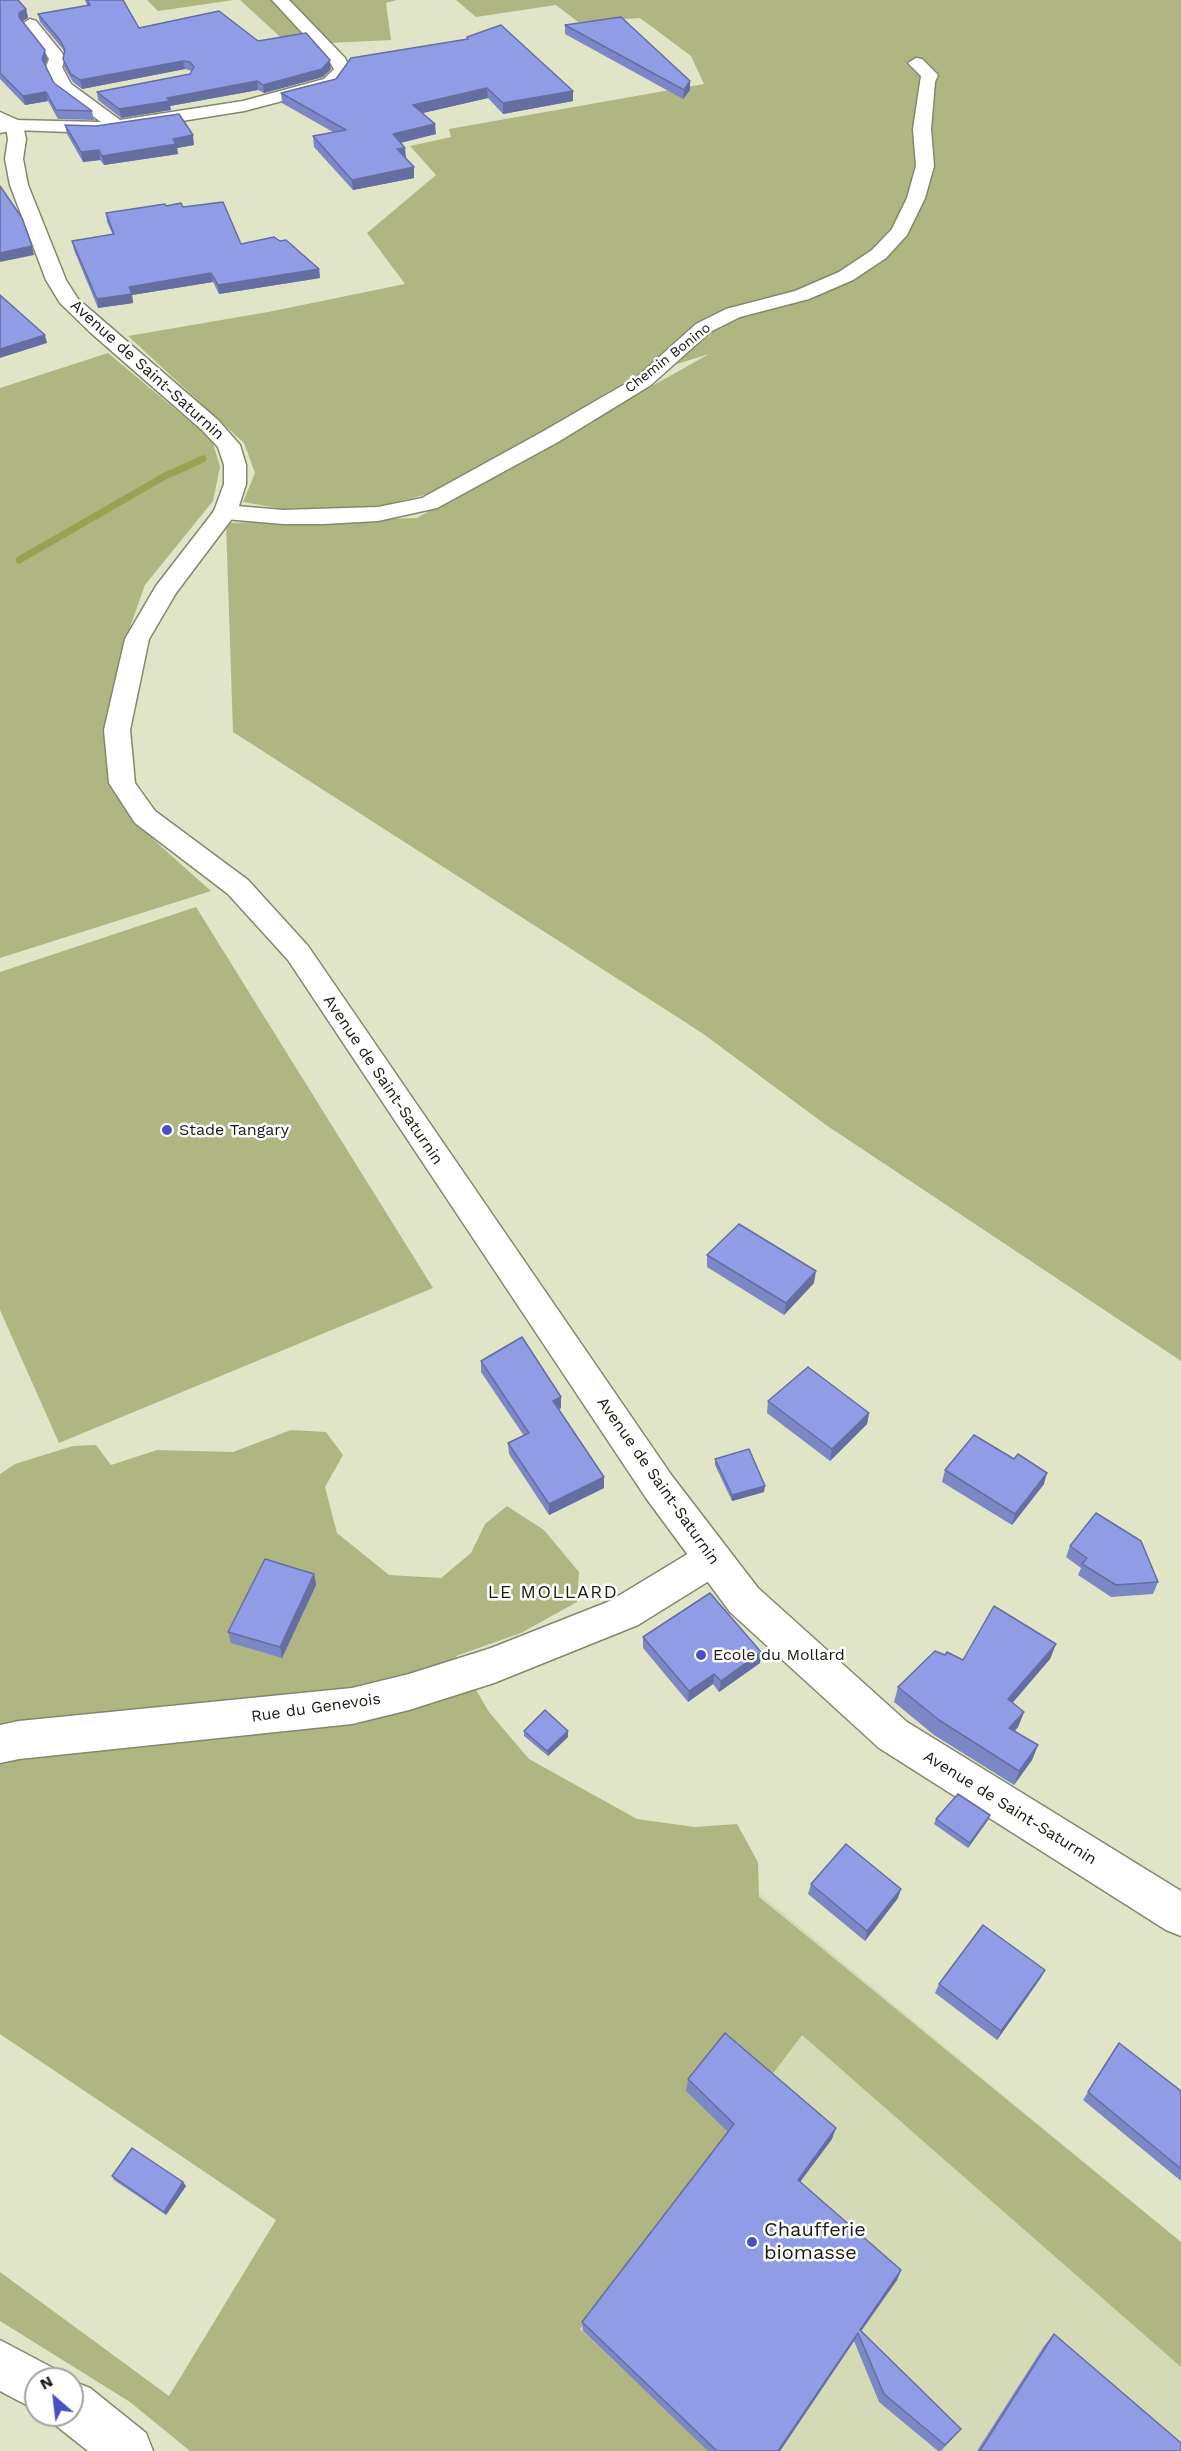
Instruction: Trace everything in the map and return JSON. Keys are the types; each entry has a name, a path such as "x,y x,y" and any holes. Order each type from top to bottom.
{"street":[{"path":"5,123 69,128 116,126 244,106 330,83 342,69 339,62 280,0"},
{"path":"30,24 54,53 57,59 54,67 64,87 99,111 116,126"},
{"name":"Chemin Bonino","path":"225,512 283,517 324,517 378,514 429,503 550,437 644,381 703,328 733,313 802,295 846,276 879,254 900,231 916,198 925,166 922,129 927,82 930,75 916,63"},
{"path":"77,97 99,93"},
{"name":"Avenue de Saint-Saturnin","path":"5,123 17,139 14,165 20,185 56,280 70,303 210,425 229,445 235,465 235,484 225,512 165,591 137,639 117,730 122,783 145,817 238,887 298,953 659,1487 744,1600 893,1735 1181,1915"},
{"name":"Rue du Genevois","path":"0,1744 19,1740 352,1706 409,1692 526,1653 624,1613 712,1559"},
{"path":"0,2364 24,2378"},
{"path":"84,2416 128,2451"}],"shaded area":[{"path":"147,0 234,0 158,11"},
{"path":"240,0 397,0 386,3 391,40 289,45"},
{"path":"456,0 1181,0 1181,1361 826,1125 702,1033 233,732 226,523 417,518 709,354 630,379 444,490 380,506 283,509 243,502 255,473 244,443 128,336 268,312 405,284 367,233 436,175 410,146 451,137 449,129 704,84 691,56 640,18 578,22 556,5 476,17"},
{"path":"108,353 212,440 220,467 213,501 145,585 125,641 112,786 155,841 211,891 0,958 0,388"},
{"name":"Stade Tangary","path":"196,907 433,1288 59,1443 0,1310 0,972"},
{"path":"291,1430 326,1432 343,1455 325,1487 337,1533 389,1575 441,1578 471,1553 485,1524 507,1506 544,1530 579,1572 577,1602 521,1633 456,1656 489,1712 529,1759 637,1819 695,1827 737,1824 758,1862 759,1897 1181,2242 1181,2367 802,2035 580,2329 709,2451 190,2451 130,2402 84,2373 84,2367 74,2367 0,2321 0,2272 169,2396 276,2220 0,2034 0,1474 15,1464 73,1446 96,1445 111,1465 157,1450 233,1452"},
{"path":"760,1894 1181,2242 1181,2451 549,2451 506,2176 696,1954"}],"building":[{"path":"0,0 18,0 26,9 19,13 19,17 45,50 42,59 54,83 92,111 56,110 46,92 23,96 0,73"},
{"path":"87,0 123,0 139,28 219,11 258,41 306,33 330,60 322,69 263,85 257,81 167,98 170,101 119,109 97,92 190,74 194,67 190,62 183,61 80,80 71,74 63,59 65,50 60,40 38,14 90,5"},
{"path":"621,17 690,81 684,90 565,25"},
{"path":"501,25 573,91 503,103 487,88 413,105 435,124 393,134 405,148 397,149 414,167 352,180 313,136 346,130 281,93 336,79 351,58 468,39 467,37"},
{"path":"179,114 193,135 173,139 176,144 102,156 99,150 81,152 65,125 96,126"},
{"path":"0,186 22,218 32,246 0,253"},
{"path":"223,202 241,244 274,237 280,241 286,240 319,269 218,285 211,273 129,287 132,294 97,299 72,241 114,234 106,213 165,204 166,206 181,203 183,207"},
{"path":"0,295 45,335 0,349"},
{"path":"739,1224 816,1271 786,1303 707,1255"},
{"path":"522,1337 561,1397 553,1401 604,1477 549,1504 508,1443 529,1433 481,1361"},
{"path":"808,1367 869,1413 832,1449 768,1401"},
{"path":"974,1435 1014,1459 1018,1454 1047,1473 1015,1514 945,1470"},
{"path":"749,1449 765,1486 732,1495 715,1459"},
{"path":"1096,1513 1141,1541 1158,1582 1116,1585 1082,1564 1087,1558 1070,1546"},
{"path":"265,1559 314,1574 280,1647 228,1632"},
{"name":"Ecole du Mollard","path":"710,1593 761,1652 721,1681 714,1674 689,1691 643,1637"},
{"path":"994,1606 1056,1644 1008,1699 1024,1712 1009,1728 1038,1745 1019,1771 939,1720 898,1687 935,1651 945,1655 947,1652 963,1660"},
{"path":"545,1710 568,1731 547,1751 524,1731"},
{"path":"958,1794 990,1815 970,1843 936,1819"},
{"path":"846,1844 901,1889 867,1931 811,1884"},
{"path":"983,1925 1045,1970 1001,2031 939,1984"},
{"name":"Chaufferie biomasse","path":"725,2033 836,2128 798,2180 901,2270 860,2330 961,2429 945,2445 884,2394 858,2333 778,2451 717,2451 582,2322 734,2124 688,2079"},
{"path":"1119,2043 1181,2091 1181,2169 1088,2092"},
{"path":"132,2148 183,2182 164,2212 112,2176"},
{"path":"1054,2334 1181,2443 1181,2451 980,2451"}],"waterway":[{"path":"19,560 165,476 203,459"}],"place":[{"name":"Stade Tangary","path":"167,1130"},
{"name":"Ecole du Mollard","path":"701,1655"},
{"name":"Chaufferie biomasse","path":"752,2242"}],"district":[{"name":"LE MOLLARD","path":"553,1593"}]}
